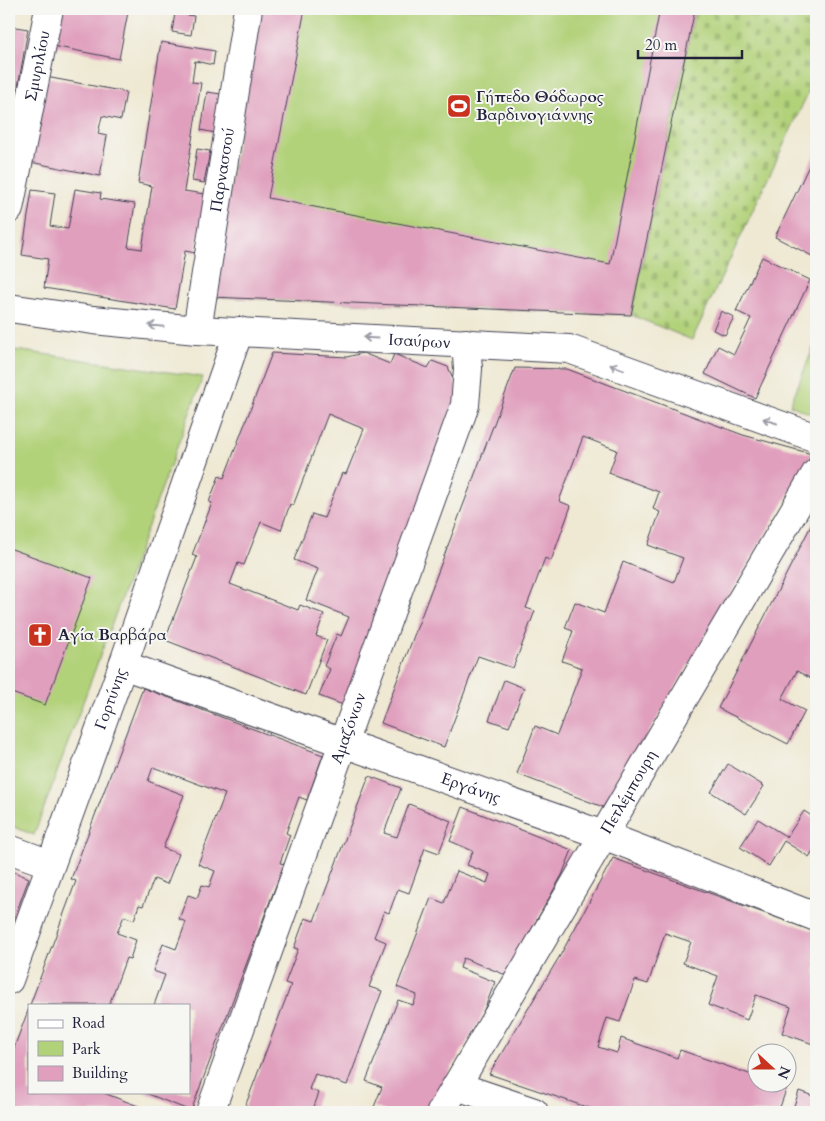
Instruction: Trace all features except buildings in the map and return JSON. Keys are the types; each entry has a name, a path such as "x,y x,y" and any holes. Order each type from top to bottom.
{"street":[{"name":"Σμυριλίου","path":"9,210 48,9"},
{"name":"Παρνασσού","path":"197,330 248,9"},
{"name":"Ισαύρων","path":"9,308 93,320 197,330 569,349 816,438"},
{"name":"Γορτύνης","path":"9,980 123,665 240,331"},
{"name":"Αμαζόνων","path":"210,1112 465,405 468,369 466,343"},
{"name":"Πετλέμπουρη","path":"442,1112 816,473"},
{"name":"Εργάνης","path":"123,665 603,835 816,917"},
{"path":"9,848 50,864"},
{"path":"457,1086 534,1112"}],"green space":[{"name":"Γήπεδο Θόδωρος Βαρδινογιάννης","path":"261,9 695,9 631,315 211,297"},
{"path":"695,9 723,9 753,15 755,9 816,9 816,76 692,340 631,315"},
{"path":"816,341 816,416 790,405"},
{"path":"15,350 203,377 34,835 9,825 9,368"}],"place":[{"name":"Γήπεδο Θόδωρος Βαρδινογιάννης","path":"459,106"},
{"name":"Αγία Βαρβάρα","path":"40,635"}]}
